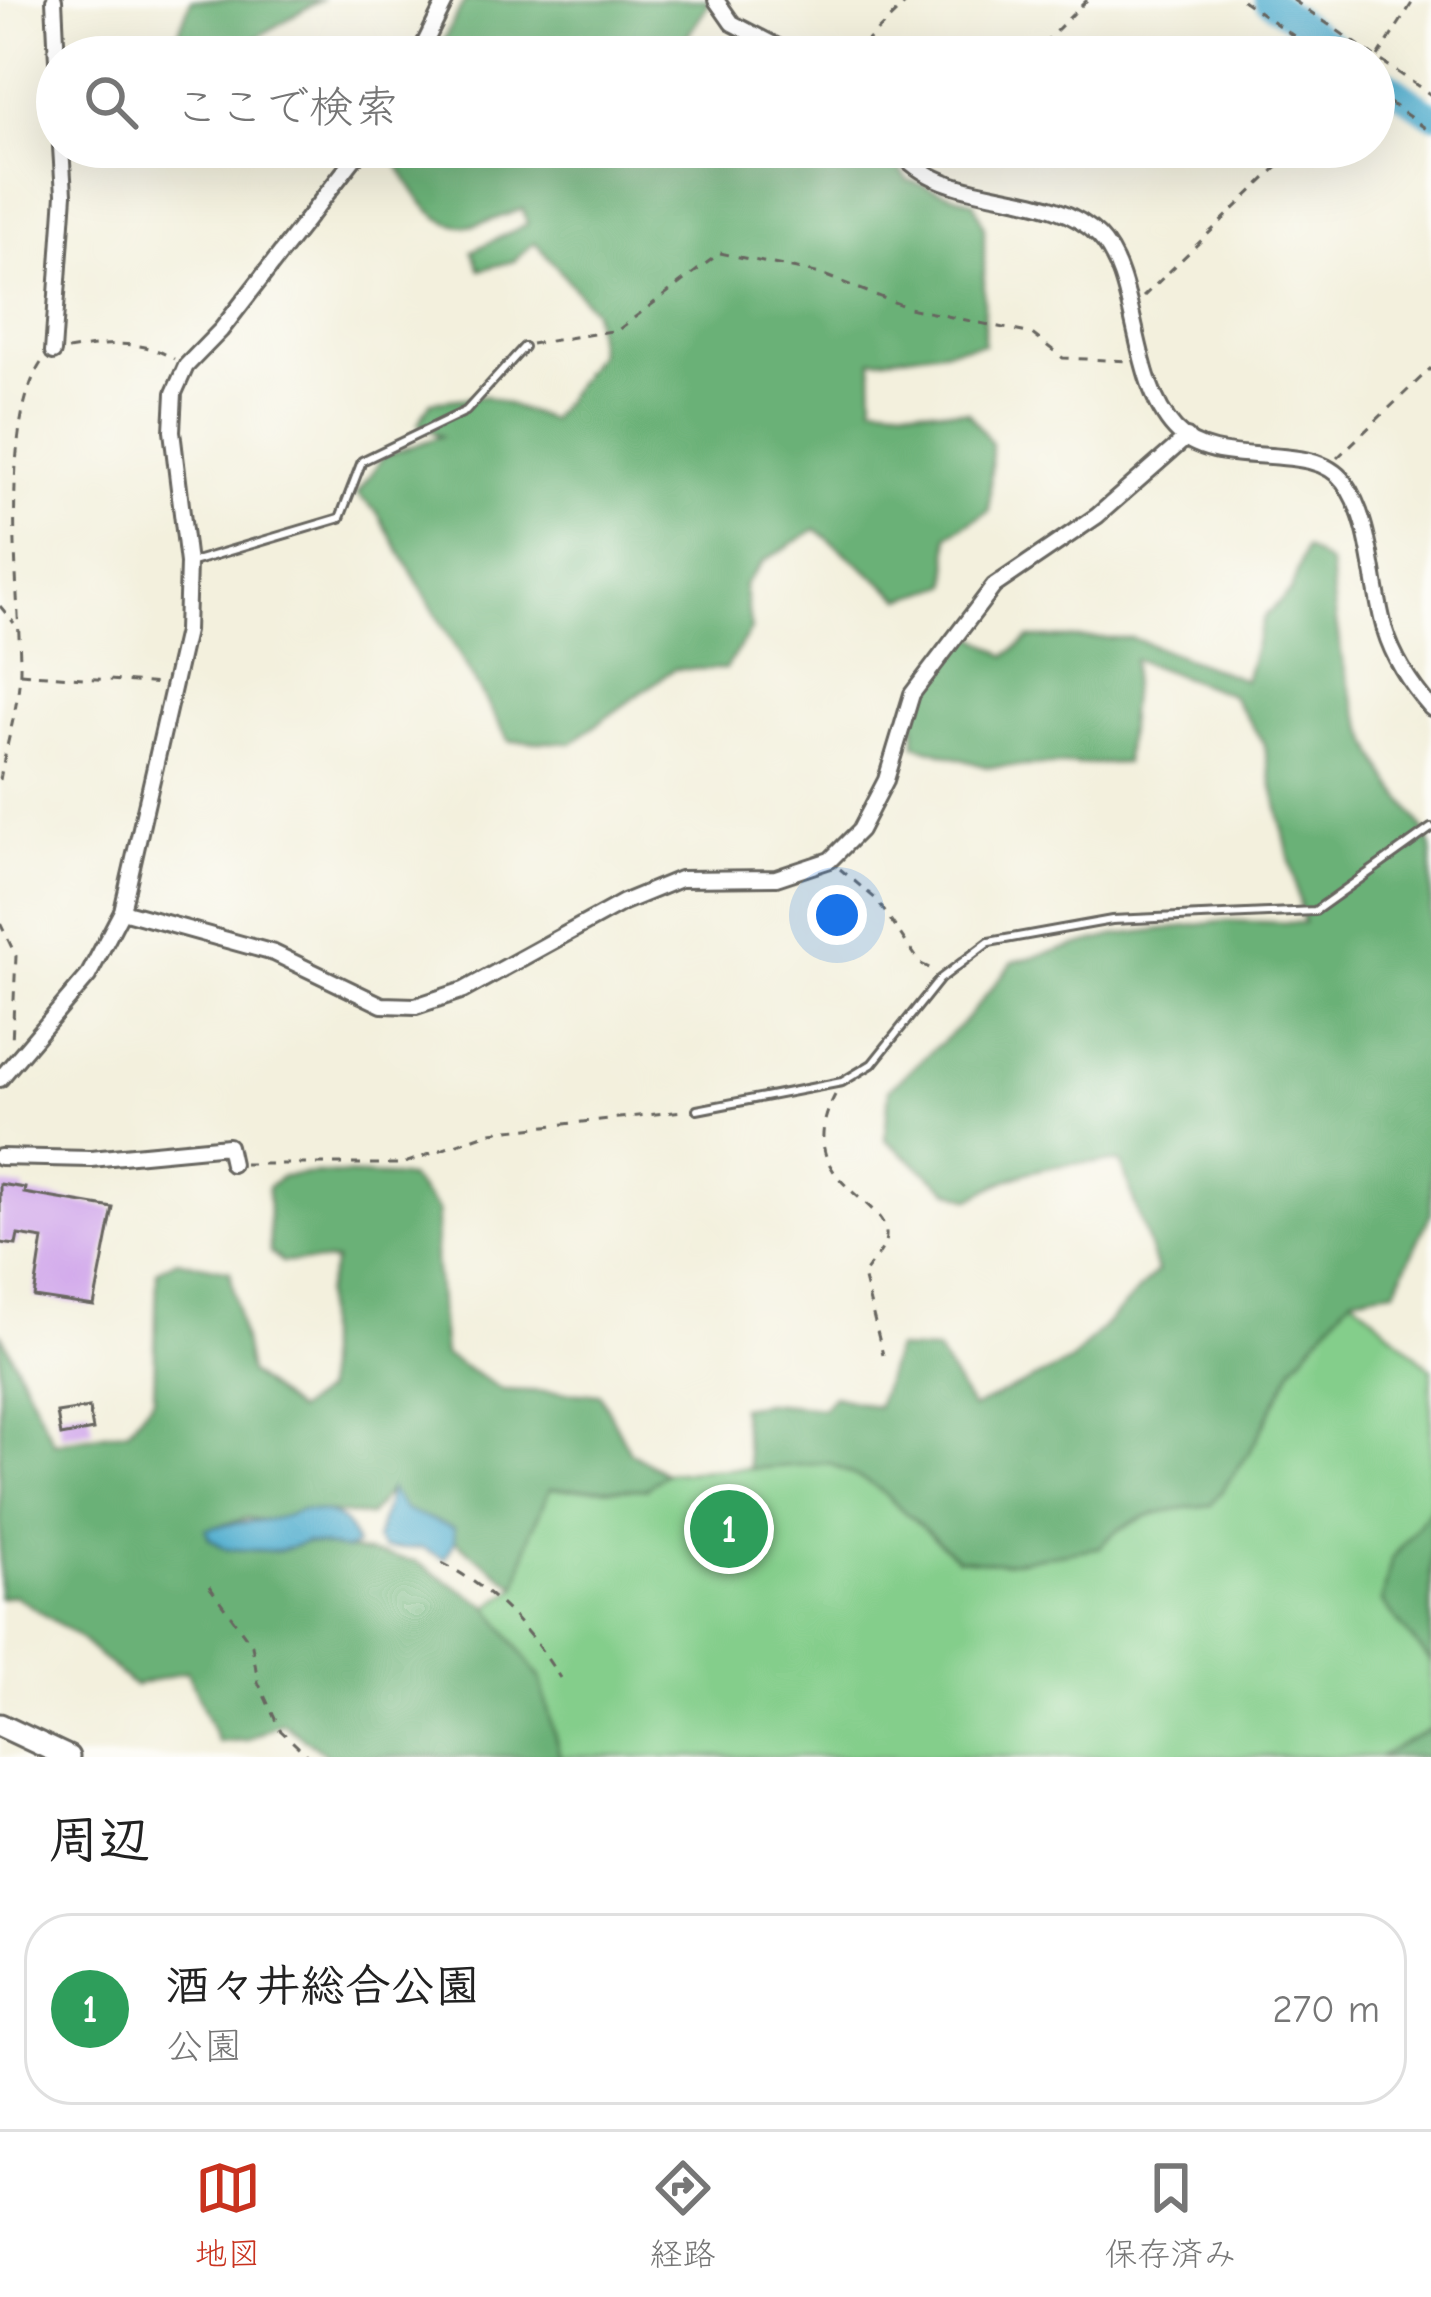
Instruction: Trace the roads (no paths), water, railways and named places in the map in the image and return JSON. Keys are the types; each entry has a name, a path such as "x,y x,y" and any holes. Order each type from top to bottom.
{"highway":[{"path":"0,1725 68,1757"}],"street":[{"path":"54,0 56,36"},
{"path":"428,36 446,0"},
{"path":"716,0 732,23 757,36"},
{"path":"52,352 63,168"},
{"path":"0,1078 88,976 122,911 186,631 188,563 172,431 174,393 186,366 235,313 346,168"},
{"path":"912,168 1052,211 1100,236 1129,310 1140,362 1175,429 1210,450 1328,466 1346,484 1360,514 1394,655 1431,708"},
{"path":"122,911 274,953 382,1005 416,1006 464,990 624,902 680,879 776,878 830,860 860,830 886,780 912,694 994,586 1097,516 1187,437"},
{"path":"0,1156 91,1160 228,1146 232,1164"}],"lane":[{"path":"188,563 340,518 362,461 466,411 524,346"},
{"path":"697,1110 842,1082 872,1064 945,975 988,942 1112,920 1315,911 1431,828"}],"water":[{"path":"390,1489 405,1510 454,1528 455,1541 445,1559 422,1548 384,1549 376,1540"},
{"path":"301,1510 337,1517 348,1526 356,1545 346,1550 306,1542 279,1551 226,1549 209,1538 206,1529 278,1518"}],"waterway":[{"path":"1267,0 1319,36"},
{"path":"1395,89 1431,114"}],"place":[{"name":"酒々井総合公園","path":"729,1529"}]}
